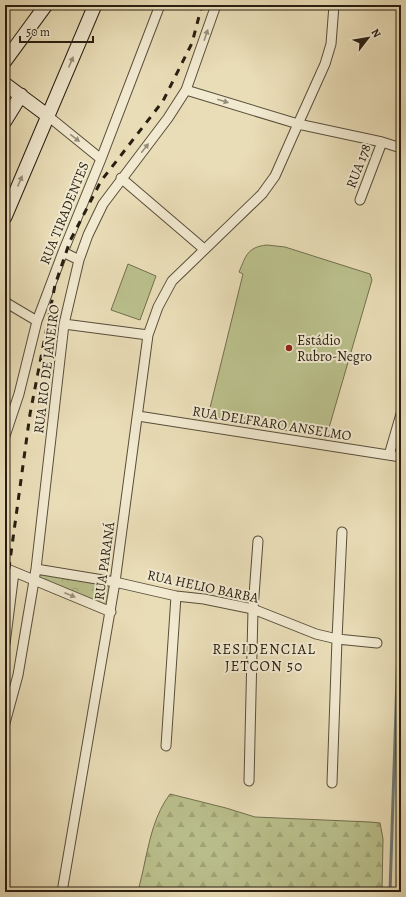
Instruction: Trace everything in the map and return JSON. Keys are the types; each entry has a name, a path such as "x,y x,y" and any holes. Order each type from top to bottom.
{"main road":[{"path":"5,62 46,5"},
{"path":"5,217 95,5"},
{"path":"5,84 48,116"},
{"path":"5,121 21,95"}],"street":[{"name":"RUA TIRADENTES","path":"5,436 19,394 37,321 160,5"},
{"name":"RUA RIO DE JANEIRO","path":"5,723 18,675 36,569 64,324 79,260 88,235 103,204 121,178 168,118 186,90 216,5"},
{"name":"RUA PARANÁ","path":"62,892 111,612 148,335 158,307 172,281 262,194 275,176 325,64 331,44 334,5"},
{"path":"186,90 298,124 382,142 401,148"},
{"path":"48,116 101,159"},
{"name":"RUA 178","path":"360,200 382,142"},
{"path":"121,178 204,249"},
{"path":"63,252 79,260"},
{"path":"5,302 37,321"},
{"path":"64,324 148,335"},
{"path":"389,455 401,414"},
{"name":"RUA DELFRARO ANSELMO","path":"138,416 401,457"},
{"path":"332,783 342,532"},
{"path":"249,781 253,609 258,541"},
{"path":"5,568 111,612"},
{"name":"RUA HELIO BARBA","path":"36,569 115,582 176,596 204,599 253,609 316,634 337,639 377,643"},
{"path":"5,644 14,572"},
{"path":"166,746 176,596"}],"green space":[{"name":"Estádio Rubro-Negro","path":"267,245 285,247 370,274 372,280 326,438 208,416 243,274 239,272 251,250"},
{"path":"128,264 156,276 140,320 111,310"},
{"path":"38,571 113,585 108,607 37,579"},
{"path":"170,794 255,817 380,823 383,839 382,892 138,892 154,826 160,810"}],"waterway":[{"path":"390,892 399,616 401,596"}],"railway":[{"path":"5,597 30,414 55,285 70,241 101,181 163,101 192,43 202,5"}],"place":[{"name":"Estádio Rubro-Negro","path":"289,348"}],"district":[{"name":"RESIDENCIAL JETCON 50","path":"264,658"}]}
